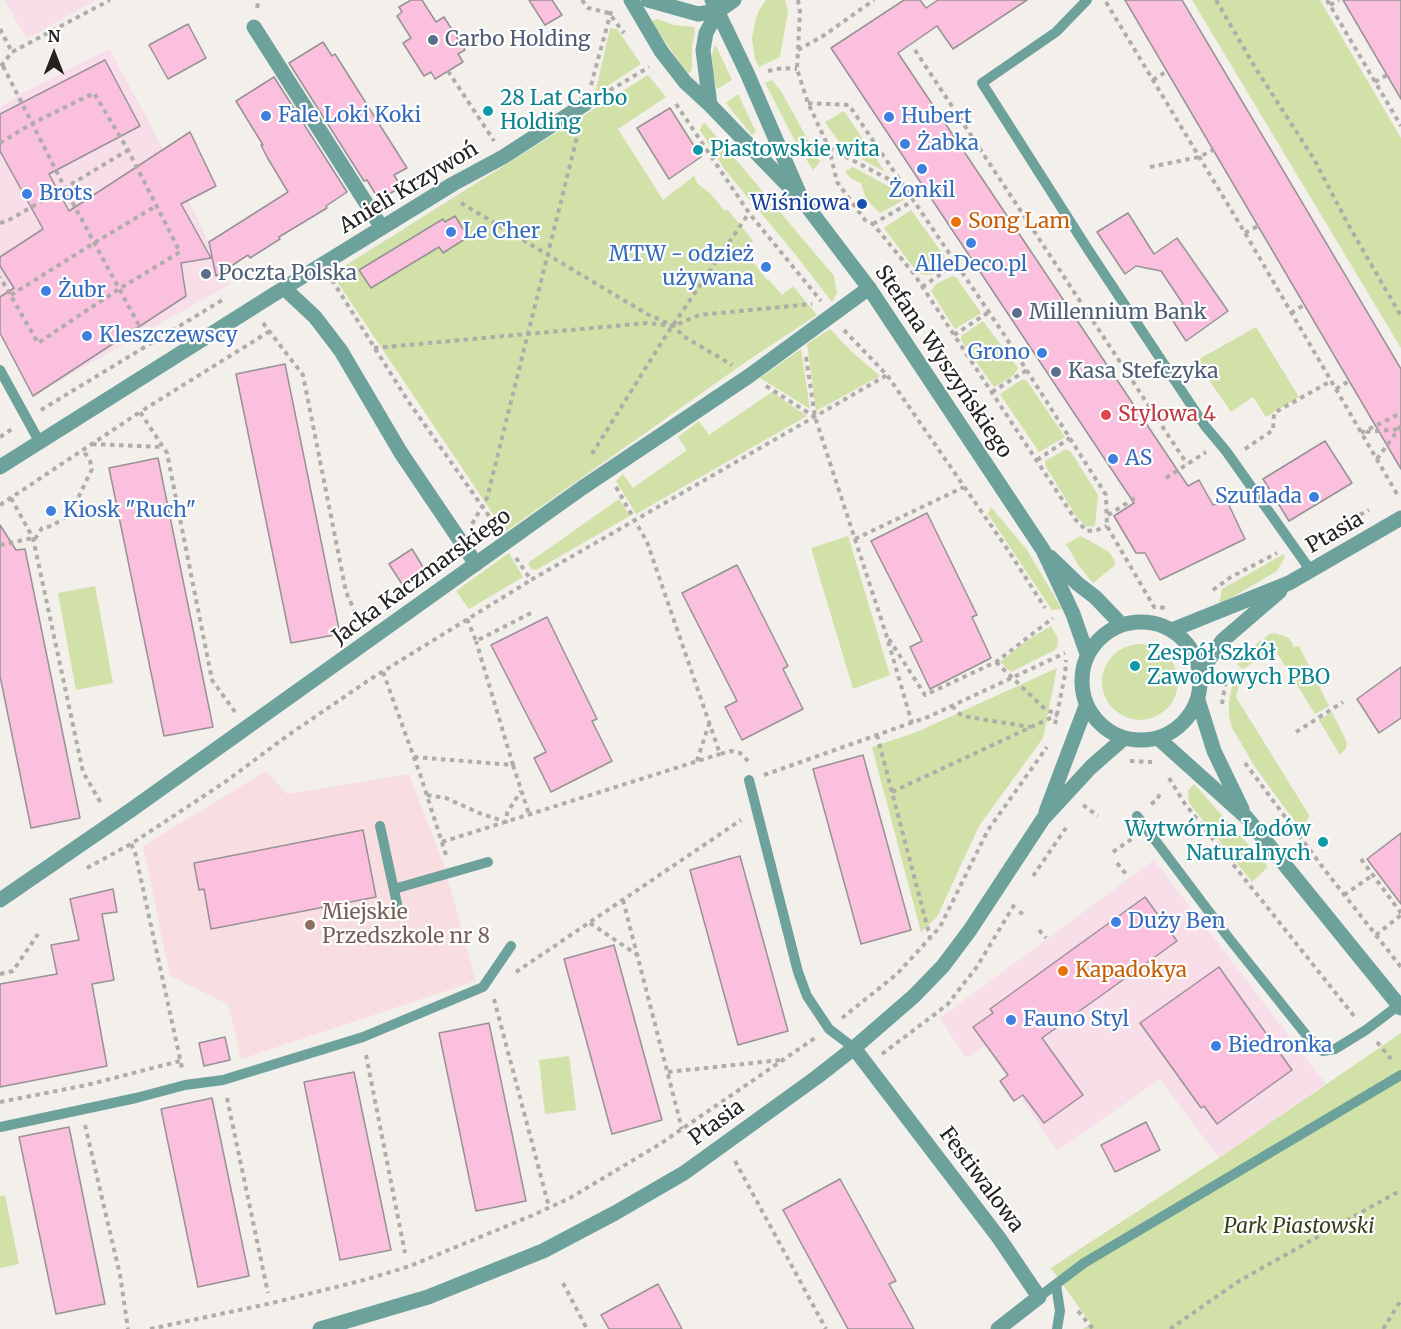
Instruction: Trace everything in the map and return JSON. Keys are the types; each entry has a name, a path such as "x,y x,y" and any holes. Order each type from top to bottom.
{"street":[{"name":"Stefana Wyszyńskiego","path":"631,0 667,59 685,82 802,201 869,288 1044,550 1073,614 1087,654"},
{"path":"648,0 698,14 715,5 734,0"},
{"name":"Stefana Wyszyńskiego","path":"715,5 802,201"},
{"path":"710,105 703,50 715,5"},
{"path":"254,27 382,228"},
{"name":"Anieli Krzywoń","path":"0,467 322,264 503,157 585,104"},
{"path":"284,288 315,317 341,351 401,453 476,564"},
{"name":"Jacka Kaczmarskiego","path":"0,900 112,823 606,471 749,376 869,288"},
{"name":"Ptasia","path":"1172,630 1289,584 1401,519"},
{"name":"Stefana Wyszyńskiego","path":"1044,550 1121,624"},
{"name":"Ptasia","path":"1201,671 1222,641 1289,584"},
{"path":"1145,621 1172,630 1190,645 1201,671 1198,700 1190,717 1175,731 1159,739 1123,739 1102,727 1086,705 1080,681 1087,654 1100,637 1121,624 1145,621"},
{"path":"1198,700 1214,751 1246,817"},
{"name":"Ptasia","path":"1043,819 1086,705"},
{"name":"Ptasia","path":"320,1329 428,1297 543,1251 684,1173 854,1048 914,996 943,966 970,930 1043,819 1091,767 1123,739"},
{"path":"1159,739 1246,817 1400,1007"},
{"name":"Festiwalowa","path":"854,1048 999,1238 1040,1297"},
{"path":"998,1329 1040,1297"}],"lane":[{"path":"1087,0 1056,32 982,83 1089,251 1205,426 1295,546 1311,571"},
{"path":"0,370 39,441"},
{"path":"749,780 798,972 807,996 829,1029 854,1048"},
{"path":"1137,816 1228,937 1307,1036 1323,1051 1335,1048 1400,1007"},
{"path":"380,826 399,913"},
{"path":"393,889 488,862"},
{"path":"0,1127 136,1098 185,1085 223,1080 363,1037 490,983 511,946"},
{"path":"1040,1297 1084,1263 1401,1075"},
{"path":"1056,1285 1060,1311 1057,1329"}],"path":[{"path":"110,0 12,52 1,66 149,344"},
{"path":"582,0 588,8 609,13 629,40"},
{"path":"798,0 800,12 797,69 808,103 829,148 837,182 922,287 1075,519 1087,531 1107,526"},
{"path":"798,50 823,36 874,0"},
{"path":"1215,0 1314,159 1349,226 1401,316"},
{"path":"1327,0 1401,126"},
{"path":"1330,6 1339,0"},
{"path":"1107,1 1361,433 1399,493 1392,497"},
{"path":"461,543 487,498 609,13"},
{"path":"0,30 12,52"},
{"path":"915,50 1187,465"},
{"path":"642,58 655,75"},
{"path":"585,104 649,67"},
{"path":"761,74 782,68 797,69"},
{"path":"448,71 503,157"},
{"path":"1153,80 1167,71"},
{"path":"1375,82 1387,75"},
{"path":"0,143 31,124 94,93 128,150 180,252 38,343 0,277"},
{"path":"673,99 749,213 826,309"},
{"path":"808,103 849,105 988,312 1106,495 1107,526 1154,607 1177,608"},
{"path":"829,148 903,186"},
{"path":"0,223 128,150"},
{"path":"1150,167 1199,157 1213,150"},
{"path":"442,192 647,314 674,326 683,336 815,417"},
{"path":"873,224 913,201"},
{"path":"11,295 156,206"},
{"path":"582,488 576,480 749,213"},
{"path":"1245,233 1258,226"},
{"path":"322,264 408,401 502,535"},
{"path":"922,287 956,264"},
{"path":"25,419 231,294"},
{"path":"374,348 646,323 674,326 699,315 801,306 821,302"},
{"path":"1291,313 1304,305"},
{"path":"252,308 303,375 346,592 368,641"},
{"path":"954,335 988,312"},
{"path":"837,323 887,375 1047,612 1054,617 1057,623"},
{"path":"0,505 140,412 270,331"},
{"path":"803,335 815,417 886,634 912,723"},
{"path":"992,392 1026,370"},
{"path":"82,870 131,844 383,672 467,619 887,375"},
{"path":"1231,459 1273,430 1274,413 1331,381"},
{"path":"1336,389 1349,381"},
{"path":"140,412 167,453 212,680 246,728"},
{"path":"1361,433 1401,413"},
{"path":"1361,433 1400,428"},
{"path":"1377,459 1400,428"},
{"path":"1037,460 1070,438"},
{"path":"92,444 163,447"},
{"path":"1166,478 1220,444"},
{"path":"0,545 34,539 42,528 64,518 78,498 92,469 90,460 83,450"},
{"path":"606,471 636,519 647,542 720,754"},
{"path":"855,539 964,487"},
{"path":"11,498 34,539 83,772 112,823"},
{"path":"1107,515 1135,498"},
{"path":"1204,597 1231,577 1277,552 1316,539 1376,506"},
{"path":"512,552 531,580"},
{"path":"476,641 531,613"},
{"path":"886,634 925,695 996,662 1054,617"},
{"path":"467,619 476,641 528,814"},
{"path":"1054,732 1065,675 1064,645"},
{"path":"749,780 912,723 1066,653"},
{"path":"996,662 1046,710 1057,715"},
{"path":"1222,714 1229,664"},
{"path":"383,672 428,795 440,835"},
{"path":"1296,732 1343,702"},
{"path":"952,706 962,716 1030,727"},
{"path":"892,792 1057,715"},
{"path":"697,761 710,723"},
{"path":"877,735 930,937"},
{"path":"150,1329 368,1279 410,1266 570,1198 682,1129 829,1029 897,974 940,927 988,830 1050,742"},
{"path":"442,842 731,751 740,753 763,775"},
{"path":"414,757 513,765"},
{"path":"1126,761 1155,763"},
{"path":"1244,761 1401,967"},
{"path":"1167,774 1185,804 1394,1062"},
{"path":"506,822 507,813 521,790"},
{"path":"1157,800 1161,791"},
{"path":"428,795 446,798 506,822"},
{"path":"1082,805 1098,816"},
{"path":"549,1207 490,983 591,923 744,818 747,824"},
{"path":"131,844 135,852 185,1085"},
{"path":"1361,859 1401,914 1376,935"},
{"path":"1117,863 1126,874"},
{"path":"1344,895 1372,875"},
{"path":"623,900 682,1129"},
{"path":"1019,912 1026,915"},
{"path":"591,923 639,956"},
{"path":"1039,930 1046,938"},
{"path":"0,974 13,971 38,934"},
{"path":"363,1037 405,1253"},
{"path":"668,1072 782,1060"},
{"path":"0,1102 87,1085 180,1061"},
{"path":"223,1080 268,1293"},
{"path":"82,1110 120,1275 128,1329"},
{"path":"734,1159 826,1329"},
{"path":"1170,1329 1239,1281 1401,1190"},
{"path":"563,1283 588,1329"},
{"path":"1383,1329 1401,1300"}],"shaded area":[{"path":"4,0 96,0 27,39"},
{"path":"109,49 147,118 230,284 33,396 0,333 0,108 17,96"},
{"name":"Miejskie Przedszkole nr 8","path":"266,771 287,794 409,774 444,865 476,981 241,1059 228,1004 170,976 143,846"},
{"path":"1154,860 1326,1084 1219,1158 1160,1079 1057,1151 985,1045 966,1058 940,1018"}],"green space":[{"path":"766,0 785,0 788,11 780,57 759,67 755,59 752,39 755,21"},
{"path":"1192,0 1320,0 1401,138 1401,348"},
{"path":"658,19 673,25 694,27 692,70 689,73 652,23 653,20"},
{"path":"610,28 617,29 641,64 595,94"},
{"path":"716,46 732,80 717,89 712,55"},
{"path":"648,75 666,97 618,129 663,200 694,176 698,184 710,193 725,211 727,209 753,241 743,249 768,281 782,295 793,286 817,315 750,359 505,532 332,274"},
{"path":"772,80 781,91 820,162 813,170 796,143 765,83"},
{"path":"738,94 756,132 752,135 726,103"},
{"path":"844,111 885,172 844,149 825,122"},
{"path":"705,123 834,276 837,293 832,302 725,170 700,130"},
{"path":"853,167 901,193 904,200 880,213 866,199 861,183 850,178 845,171"},
{"path":"911,210 948,261 946,266 930,275 916,271 884,228"},
{"path":"952,276 956,277 981,313 955,329 931,291 936,284"},
{"path":"983,321 1018,368 1014,375 994,387 961,340 961,336"},
{"path":"1256,327 1299,397 1266,417 1253,397 1231,412 1196,361"},
{"path":"830,329 880,376 816,411 807,344"},
{"path":"801,349 810,409 760,378"},
{"path":"1023,379 1027,381 1065,437 1039,452 1000,394"},
{"path":"772,392 807,416 636,514 616,481 623,474 633,488 687,450 678,437 699,421 709,435"},
{"path":"1066,449 1071,452 1098,495 1095,525 1092,527 1086,526 1076,516 1045,465 1045,461"},
{"path":"619,499 630,516 536,570 531,569 528,563"},
{"path":"991,507 1027,550 1062,609 1052,610 988,514"},
{"path":"848,536 890,675 853,689 811,548"},
{"path":"1081,536 1109,552 1115,561 1114,566 1093,583 1079,566 1066,544"},
{"path":"509,553 523,577 469,609 456,591"},
{"path":"1284,554 1284,559 1277,571 1219,605 1222,589"},
{"path":"95,586 113,683 76,690 58,593"},
{"path":"1051,626 1058,639 1057,648 1053,651 1011,672 1000,662 1026,641"},
{"path":"1275,633 1289,638 1294,647 1299,646 1329,706 1315,714 1274,648 1243,669 1238,665 1238,659 1245,652 1270,634"},
{"path":"1140,644 1154,647 1167,655 1175,668 1178,682 1175,696 1167,709 1154,717 1140,720 1126,717 1113,709 1105,696 1102,682 1105,668 1113,655 1126,647"},
{"path":"1057,668 1043,738 979,826 937,917 921,932 872,747 917,732"},
{"path":"1238,669 1242,671 1236,697 1309,815 1303,833 1255,767 1232,728 1229,702 1235,672"},
{"path":"1332,712 1347,742 1346,748 1340,755 1319,720"},
{"path":"1194,784 1268,867 1252,882 1189,803 1188,791"},
{"name":"Park Piastowski","path":"1401,1033 1401,1329 1083,1329 1091,1324 1051,1268 1219,1158"},
{"path":"569,1056 576,1110 545,1114 539,1060"},
{"path":"5,1195 19,1264 0,1268 0,1196"}],"building":[{"name":"Carbo Holding","path":"411,0 422,0 436,22 444,17 465,50 458,54 463,62 435,79 431,72 424,76 403,43 411,38 397,16 402,12 399,7"},
{"path":"529,0 552,0 562,15 545,25"},
{"path":"904,0 920,0 926,8 938,0 1027,0 953,49 937,26 898,53 1188,486 1199,480 1213,505 1226,499 1245,539 1160,580 1145,553 1136,553 1114,516 1134,503 831,48"},
{"path":"1125,0 1182,0 1401,369 1401,469"},
{"path":"1343,0 1401,0 1401,99"},
{"path":"188,24 206,58 168,79 149,45"},
{"path":"323,42 332,56 335,54 407,168 394,175 401,187 379,200 367,180 364,181 289,63"},
{"path":"105,60 140,126 49,174 69,211 190,132 216,186 181,204 211,258 181,263 186,296 33,396 0,333 0,297 14,288 0,266 0,257 43,229 0,151 0,114"},
{"path":"274,77 347,192 326,206 327,208 279,237 280,239 250,258 248,255 216,276 209,242 288,192 236,101"},
{"path":"670,108 701,157 669,179 637,128"},
{"path":"1128,213 1154,254 1177,238 1228,311 1186,341 1169,315 1183,304 1161,271 1136,266 1125,274 1097,232"},
{"path":"455,216 468,237 443,253 439,247 371,288 359,270 443,219 445,222"},
{"path":"285,364 340,634 291,643 236,374"},
{"path":"1325,441 1352,483 1289,521 1263,479"},
{"path":"158,458 213,727 164,736 109,468"},
{"path":"927,513 977,615 972,617 991,658 930,689 910,647 922,641 871,541"},
{"path":"0,525 16,550 25,549 80,818 31,828 0,676"},
{"path":"412,549 425,570 402,584 389,564"},
{"path":"737,565 788,666 783,669 803,709 742,740 725,707 737,701 682,593"},
{"path":"547,617 597,719 592,721 612,761 551,792 534,758 546,752 491,645"},
{"path":"1401,667 1401,718 1379,733 1357,699"},
{"path":"863,755 911,930 861,944 813,769"},
{"path":"363,830 376,897 211,929 204,889 199,890 194,863"},
{"path":"1401,833 1401,904 1367,859"},
{"path":"740,856 788,1031 738,1045 690,870"},
{"path":"113,889 117,912 102,914 114,980 92,984 107,1066 0,1087 0,984 57,974 51,945 79,940 70,899"},
{"path":"1145,897 1177,941 1042,1038 1083,1095 1044,1123 1023,1095 1014,1101 1000,1081 1008,1075 973,1027 993,1013 990,1009"},
{"path":"614,945 662,1120 612,1134 564,959"},
{"name":"Biedronka","path":"1219,967 1292,1070 1217,1124 1204,1106 1201,1108 1140,1023"},
{"path":"489,1023 526,1201 476,1211 439,1033"},
{"path":"225,1037 230,1060 204,1066 199,1043"},
{"path":"354,1072 391,1250 340,1260 304,1082"},
{"path":"212,1098 249,1276 198,1287 161,1109"},
{"path":"1146,1122 1160,1150 1115,1172 1101,1145"},
{"path":"69,1127 105,1304 56,1314 19,1137"},
{"path":"840,1179 896,1281 889,1284 914,1329 848,1329 783,1210"},
{"path":"658,1284 682,1329 609,1329 601,1315"}],"place":[{"name":"Carbo Holding","path":"433,40"},
{"name":"28 Lat Carbo Holding","path":"488,111"},
{"name":"Fale Loki Koki","path":"266,116"},
{"name":"Hubert","path":"889,117"},
{"name":"Żabka","path":"905,144"},
{"name":"Piastowskie wita","path":"698,150"},
{"name":"Żonkil","path":"922,169"},
{"name":"Brots","path":"27,194"},
{"name":"Wiśniowa","path":"862,204"},
{"name":"Song Lam","path":"956,222"},
{"name":"Le Cher","path":"451,232"},
{"name":"AlleDeco.pl","path":"971,243"},
{"name":"MTW - odzież używana","path":"766,267"},
{"name":"Poczta Polska","path":"206,274"},
{"name":"Żubr","path":"46,291"},
{"name":"Millennium Bank","path":"1017,313"},
{"name":"Kleszczewscy","path":"87,336"},
{"name":"Grono","path":"1042,353"},
{"name":"Kasa Stefczyka","path":"1056,372"},
{"name":"Stylowa 4","path":"1106,415"},
{"name":"AS","path":"1113,459"},
{"name":"Szuflada","path":"1314,497"},
{"name":"Kiosk \"Ruch\"","path":"51,511"},
{"name":"Zespół Szkół Zawodowych PBO","path":"1135,666"},
{"name":"Wytwórnia Lodów Naturalnych","path":"1323,842"},
{"name":"Duży Ben","path":"1116,922"},
{"name":"Miejskie Przedszkole nr 8","path":"310,925"},
{"name":"Kapadokya","path":"1063,971"},
{"name":"Fauno Styl","path":"1011,1020"},
{"name":"Biedronka","path":"1216,1046"}]}
